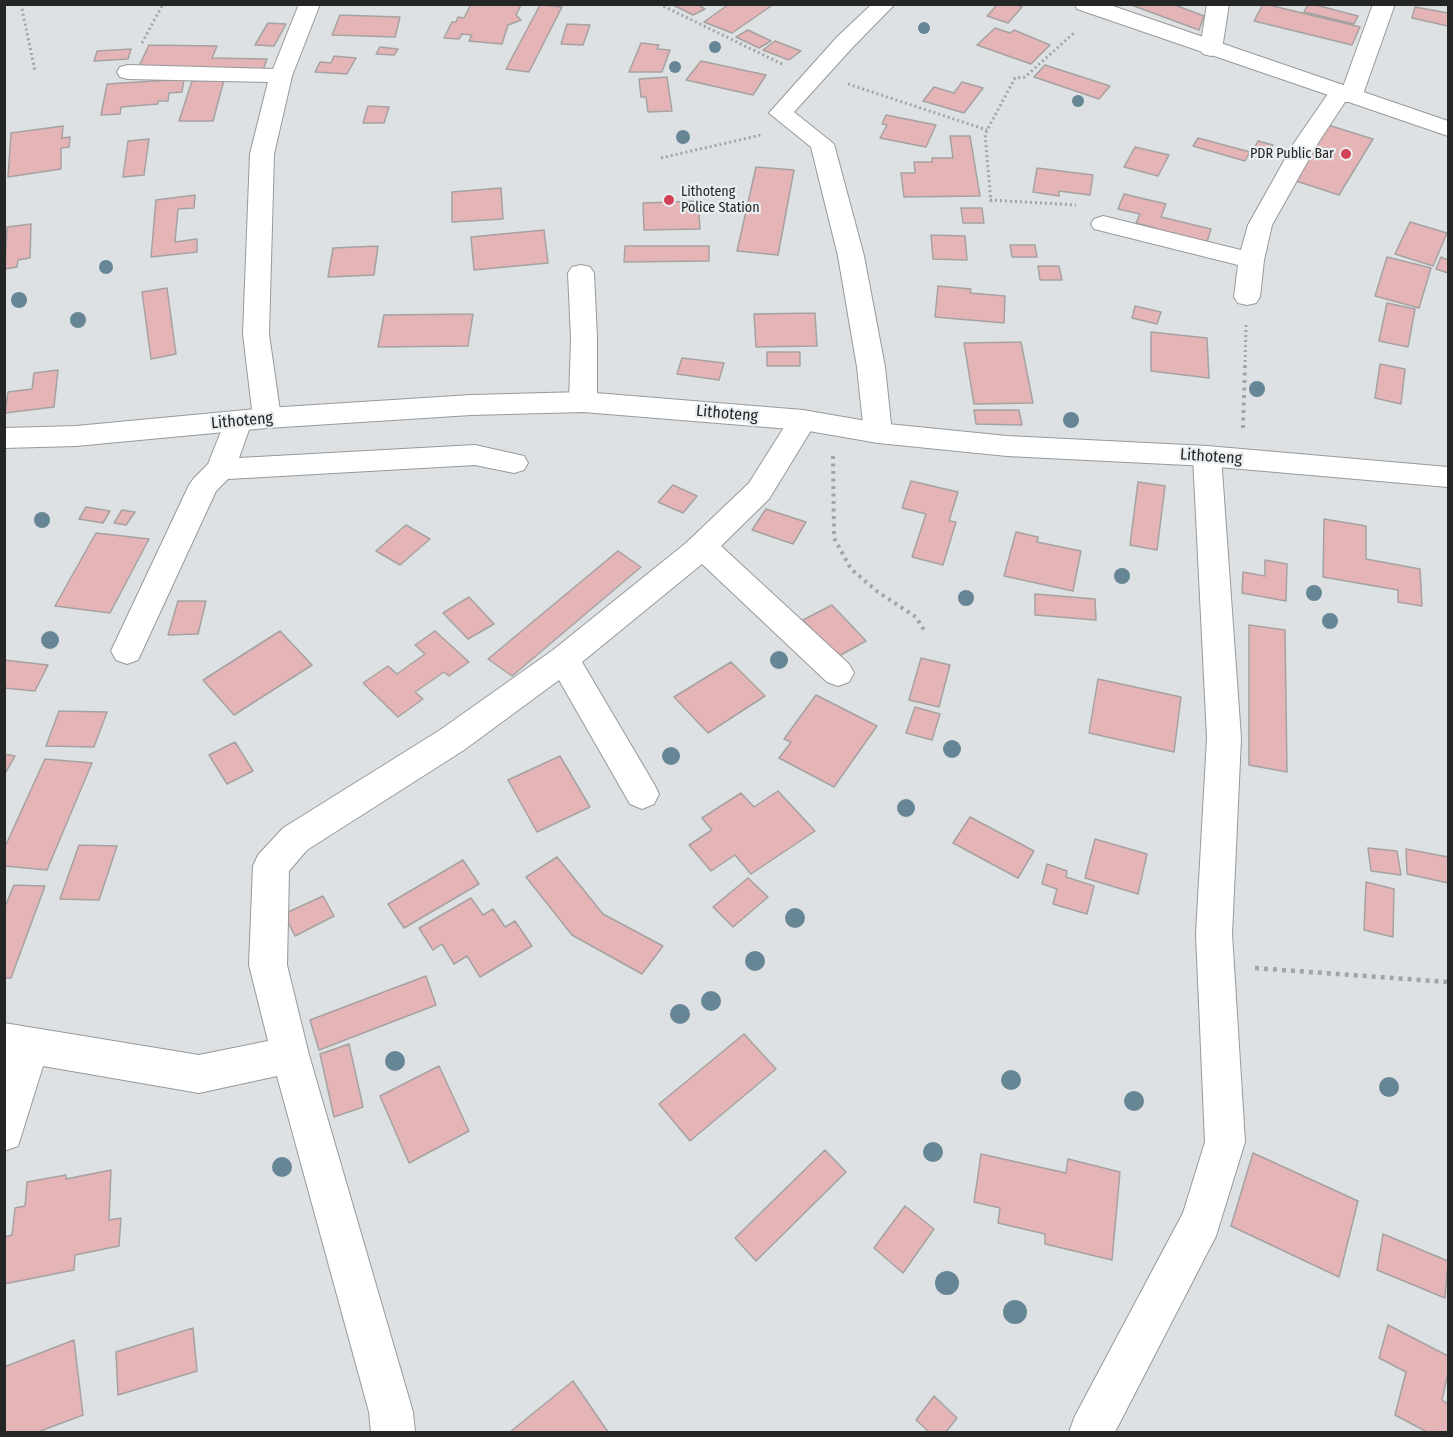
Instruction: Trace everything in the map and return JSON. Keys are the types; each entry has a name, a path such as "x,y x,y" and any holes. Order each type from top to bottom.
{"street":[{"path":"267,418 256,334 262,154 281,76 310,4"},
{"path":"878,433 871,367 851,256 822,144 781,113 845,42 885,4"},
{"path":"1211,49 1218,4"},
{"path":"1247,297 1251,260 1260,225 1306,142 1345,95 1384,4"},
{"path":"1092,7 1449,129"},
{"path":"128,72 281,76"},
{"path":"1103,224 1251,260"},
{"path":"581,273 584,338 583,402"},
{"name":"Lithoteng","path":"4,438 76,436 267,418 471,405 583,402 803,420 878,433 1007,446 1224,457 1449,477"},
{"path":"393,1432 391,1412 290,1054 268,965 271,866 295,839 452,740 564,659 697,551 759,491 803,420"},
{"path":"127,651 204,485 221,469 238,421"},
{"path":"221,469 476,455 514,463"},
{"path":"1091,1432 1201,1221 1225,1142 1214,934 1224,738 1224,457"},
{"path":"697,551 714,555 838,673"},
{"path":"564,659 642,794"},
{"path":"4,1132 17,1044 199,1074 290,1054"}],"path":[{"path":"21,4 35,71"},
{"path":"128,72 163,4"},
{"path":"659,4 814,76 987,130"},
{"path":"1092,7 1025,77 1015,78 987,130 990,201 1104,207 1103,224"},
{"path":"661,158 767,134 792,121"},
{"path":"1224,457 1247,297"},
{"path":"840,426 834,447 834,538 851,569 878,592 916,617 924,630"},
{"path":"1215,965 1449,982"}],"building":[{"path":"471,4 521,5 516,15 521,20 508,25 502,44 469,41 472,35 462,34 459,39 444,38 452,22 456,22 458,17 464,18"},
{"path":"671,4 697,4 705,9 693,15"},
{"path":"729,4 774,4 732,33 704,22"},
{"path":"998,4 1014,4 1022,7 1008,23 987,16"},
{"path":"1136,4 1172,4 1204,16 1199,30 1134,6"},
{"path":"1263,4 1360,27 1352,45 1254,21"},
{"path":"1308,4 1358,16 1354,24 1304,12"},
{"path":"540,5 562,7 529,72 506,69"},
{"path":"1415,7 1448,13 1448,26 1412,18"},
{"path":"340,15 400,17 395,37 332,35"},
{"path":"268,23 286,24 274,46 255,45"},
{"path":"567,24 590,25 583,45 561,44"},
{"path":"995,28 1010,33 1014,30 1050,45 1031,64 977,45"},
{"path":"748,30 771,41 759,48 736,37"},
{"path":"775,41 801,51 789,60 763,50"},
{"path":"641,43 659,45 657,49 670,50 662,72 629,72"},
{"path":"149,45 217,46 212,58 267,59 263,70 138,68"},
{"path":"380,47 398,49 394,55 376,54"},
{"path":"131,49 128,59 94,61 97,51"},
{"path":"334,56 356,58 347,74 315,72 320,62 331,63"},
{"path":"701,61 766,75 753,95 686,80"},
{"path":"1045,65 1110,86 1099,99 1034,77"},
{"path":"667,77 672,111 648,112 646,97 641,97 639,79"},
{"path":"184,79 182,92 169,93 168,101 121,107 120,114 101,115 107,84"},
{"path":"224,80 213,121 179,121 192,81"},
{"path":"962,82 983,88 964,113 923,101 934,87 954,93"},
{"path":"368,106 389,107 384,123 363,123"},
{"path":"886,115 936,125 926,147 880,138 887,125 882,124"},
{"path":"1328,125 1373,139 1339,195 1293,180"},
{"path":"63,126 62,138 70,137 69,147 61,148 61,169 8,177 11,133"},
{"path":"950,136 970,136 980,196 904,197 901,173 915,173 914,162 932,162 932,158 953,158"},
{"path":"1198,138 1250,152 1245,161 1193,146"},
{"path":"149,139 144,175 123,177 128,141"},
{"path":"1258,141 1273,145 1269,154 1253,150"},
{"path":"1135,147 1169,155 1158,176 1124,167"},
{"path":"756,167 794,170 778,255 737,251"},
{"path":"1037,168 1093,175 1090,195 1059,191 1059,196 1033,192"},
{"path":"501,188 503,219 452,222 452,192"},
{"path":"1124,194 1166,204 1161,217 1211,229 1207,242 1154,230 1155,228 1136,223 1140,214 1118,209"},
{"path":"195,195 194,208 178,209 175,242 197,239 197,252 151,257 156,200"},
{"path":"698,201 700,229 644,230 643,203"},
{"path":"961,208 982,208 984,223 963,223"},
{"path":"1410,222 1447,233 1433,266 1395,254"},
{"path":"31,224 30,258 18,260 17,267 5,269 7,227"},
{"path":"544,230 548,263 474,270 471,237"},
{"path":"931,235 965,236 967,260 933,259"},
{"path":"1010,245 1035,245 1037,257 1012,257"},
{"path":"378,246 374,275 328,277 333,248"},
{"path":"625,246 709,246 709,261 624,262"},
{"path":"1387,257 1431,268 1419,308 1375,296"},
{"path":"1441,257 1448,260 1448,273 1436,269"},
{"path":"1038,266 1059,266 1062,280 1040,280"},
{"path":"938,286 971,289 970,293 1005,296 1004,323 935,317"},
{"path":"167,288 176,354 151,359 142,292"},
{"path":"1387,303 1415,309 1408,347 1379,341"},
{"path":"1135,306 1161,312 1157,324 1132,318"},
{"path":"815,313 817,346 756,347 754,314"},
{"path":"473,314 468,346 378,347 384,315"},
{"path":"1151,332 1207,338 1209,378 1151,371"},
{"path":"1021,342 1033,403 974,404 964,343"},
{"path":"767,352 800,352 800,366 767,366"},
{"path":"682,358 724,363 719,380 677,374"},
{"path":"1380,364 1405,369 1401,404 1375,398"},
{"path":"58,370 54,407 5,413 8,392 32,389 34,373"},
{"path":"974,410 1019,410 1022,425 976,424"},
{"path":"911,481 958,492 949,521 956,522 943,565 912,557 926,514 902,508"},
{"path":"1138,482 1165,486 1157,550 1130,545"},
{"path":"673,485 697,496 683,513 658,502"},
{"path":"86,507 110,511 103,523 79,519"},
{"path":"766,509 806,522 793,544 752,530"},
{"path":"122,510 135,512 126,525 114,523"},
{"path":"1324,519 1366,526 1366,559 1420,569 1422,606 1398,602 1398,590 1323,577"},
{"path":"406,525 430,539 400,565 376,551"},
{"path":"1016,532 1038,537 1037,542 1081,551 1073,591 1004,576"},
{"path":"96,533 149,539 110,613 55,606"},
{"path":"618,551 641,567 512,676 488,659"},
{"path":"1265,560 1287,564 1286,601 1242,593 1243,572 1265,576"},
{"path":"1035,594 1095,599 1096,620 1035,615"},
{"path":"469,597 494,624 468,639 443,613"},
{"path":"178,601 206,601 198,634 168,635"},
{"path":"832,605 866,641 837,657 803,620"},
{"path":"1249,625 1285,630 1287,772 1249,765"},
{"path":"280,631 312,665 234,715 203,680"},
{"path":"435,631 469,662 449,676 444,672 415,692 423,699 398,717 363,683 388,666 397,674 425,654 415,645"},
{"path":"921,658 950,665 939,707 909,700"},
{"path":"4,660 48,665 35,691 4,688"},
{"path":"731,662 765,696 708,733 674,697"},
{"path":"1098,679 1181,697 1174,752 1089,733"},
{"path":"816,695 877,726 834,787 779,758 791,742 784,739"},
{"path":"915,707 940,714 932,740 906,733"},
{"path":"59,711 107,712 94,747 46,746"},
{"path":"235,742 253,771 227,784 209,755"},
{"path":"4,754 15,756 4,775"},
{"path":"560,756 590,807 537,832 508,780"},
{"path":"45,759 92,763 47,870 4,866 4,849"},
{"path":"778,791 815,831 751,874 735,855 711,871 689,845 712,830 702,818 741,793 754,807"},
{"path":"970,817 1034,851 1018,878 953,843"},
{"path":"1095,839 1147,854 1138,894 1085,878"},
{"path":"79,845 117,846 99,900 60,899"},
{"path":"1368,848 1397,851 1401,875 1371,871"},
{"path":"1406,849 1448,857 1448,883 1407,874"},
{"path":"557,857 603,914 663,946 642,974 572,935 526,877"},
{"path":"463,860 479,884 404,928 388,904"},
{"path":"1047,864 1067,871 1066,877 1094,886 1087,914 1053,904 1057,889 1042,884"},
{"path":"748,878 768,897 733,927 713,907"},
{"path":"1366,882 1394,889 1393,937 1364,930"},
{"path":"14,885 45,886 11,978 4,978 4,909"},
{"path":"323,896 334,916 295,936 284,914"},
{"path":"471,898 483,915 493,909 505,927 515,921 532,946 480,977 467,956 454,964 442,944 433,950 419,928"},
{"path":"426,976 436,1005 319,1050 310,1020"},
{"path":"744,1034 776,1069 690,1141 659,1104"},
{"path":"349,1044 363,1107 334,1117 320,1054"},
{"path":"439,1066 469,1131 409,1163 380,1096"},
{"path":"825,1150 846,1172 756,1261 735,1238"},
{"path":"1253,1153 1358,1201 1339,1277 1231,1226"},
{"path":"981,1154 1066,1173 1068,1159 1120,1172 1112,1260 1045,1244 1045,1234 998,1223 1000,1208 974,1202"},
{"path":"111,1170 109,1220 121,1218 119,1246 75,1255 74,1270 4,1284 4,1237 12,1235 15,1208 25,1206 27,1182 66,1175 66,1179"},
{"path":"905,1206 934,1229 903,1273 874,1248"},
{"path":"1383,1234 1448,1261 1445,1298 1377,1270"},
{"path":"1388,1325 1448,1356 1448,1373 1442,1400 1448,1404 1448,1432 1427,1432 1395,1415 1406,1372 1379,1358"},
{"path":"193,1328 197,1371 118,1395 116,1352"},
{"path":"74,1340 83,1415 38,1432 4,1432 4,1367"},
{"path":"573,1381 608,1432 510,1432"},
{"path":"934,1396 957,1418 946,1432 929,1432 916,1420"}],"place":[{"name":"PDR Public Bar","path":"1346,154"},
{"name":"Lithoteng Police Station","path":"669,200"}]}
